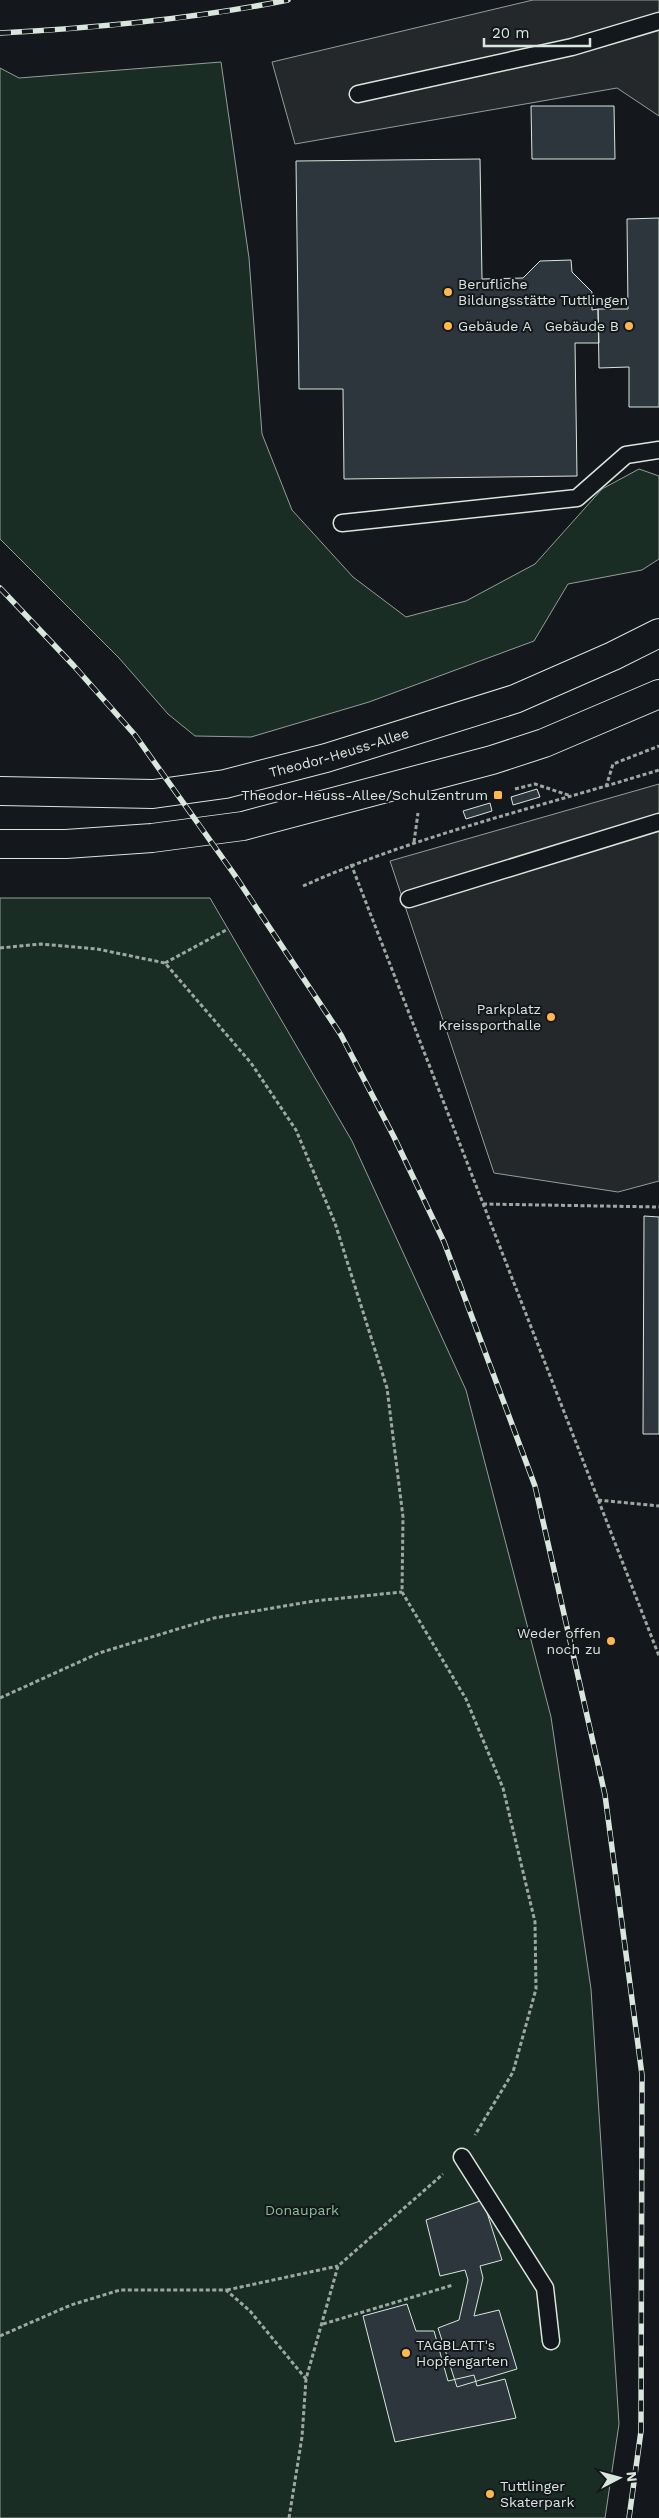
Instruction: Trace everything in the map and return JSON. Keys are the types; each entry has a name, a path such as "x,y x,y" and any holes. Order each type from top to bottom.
{"main road":[{"name":"Theodor-Heuss-Allee","path":"0,791 154,794 225,784 326,758 515,699 613,656 659,633"},
{"path":"0,844 66,844 152,838 244,826 492,760 544,743 659,694"}],"lane":[{"path":"358,94 572,47 659,21"},
{"path":"342,523 577,498 626,455 659,450"},
{"path":"408,899 659,822"},
{"path":"462,2157 545,2288 551,2342"}],"path":[{"path":"606,787 613,764 659,746"},
{"path":"303,886 351,864 414,842 659,770"},
{"path":"508,790 536,784 572,797"},
{"path":"414,842 418,812 427,810"},
{"path":"351,864 659,1656"},
{"path":"165,963 228,929"},
{"path":"0,948 42,944 97,949 165,963 251,1063 296,1130 335,1223 387,1388 403,1517 402,1592 466,1699 503,1788 535,1922 536,1989 513,2072 462,2157 338,2266 226,2290 120,2290 70,2305 0,2336"},
{"path":"483,1204 659,1207"},
{"path":"598,1500 659,1506"},
{"path":"0,1698 99,1653 214,1618 314,1601 402,1592"},
{"path":"289,2518 302,2437 306,2379 338,2266"},
{"path":"322,2324 453,2285"},
{"path":"226,2290 250,2311 306,2379"}],"green space":[{"path":"221,62 249,258 262,434 292,510 353,577 406,617 466,601 535,564 602,489 639,469 659,476 659,559 642,570 568,584 534,641 369,702 251,737 195,736 168,714 119,658 0,539 0,68 19,78"},
{"name":"Donaupark","path":"0,898 210,898 352,1141 466,1390 551,1717 591,1989 619,2424 605,2518 0,2518"}],"shaded area":[{"path":"533,0 659,0 659,116 617,88 295,144 272,62"},
{"name":"Parkplatz Kreissporthalle","path":"659,784 659,1181 618,1192 494,1173 390,861"}],"building":[{"path":"531,106 614,106 615,159 532,159"},
{"name":"Gebäude A","path":"480,159 482,279 523,278 540,261 571,260 572,272 592,292 592,310 598,309 599,343 575,343 577,476 344,479 343,389 299,389 296,161"},
{"name":"Gebäude B","path":"659,218 659,407 629,407 629,367 599,368 598,309 628,309 627,219"},
{"path":"537,789 540,797 513,805 511,797"},
{"path":"490,803 492,811 466,819 463,811"},
{"path":"644,1216 659,1217 659,1434 643,1434"},
{"path":"483,2200 502,2260 480,2266 483,2278 474,2316 499,2310 517,2369 457,2387 438,2328 459,2320 468,2280 465,2270 440,2276 426,2220"},
{"name":"TAGBLATT's Hopfengarten","path":"407,2304 416,2331 434,2331 448,2381 474,2375 477,2386 505,2379 516,2418 395,2442 363,2316"}],"railway":[{"path":"0,33 145,22 253,7 288,0"},
{"path":"0,588 74,666 135,735 234,874 341,1035 394,1137 444,1242 535,1486 605,1795 642,2075 641,2431 629,2518"}],"place":[{"name":"Berufliche Bildungsstätte Tuttlingen","path":"448,292"},
{"name":"Gebäude A","path":"448,326"},
{"name":"Gebäude B","path":"629,326"},
{"name":"Theodor-Heuss-Allee/Schulzentrum","path":"498,795"},
{"name":"Parkplatz Kreissporthalle","path":"551,1017"},
{"name":"Weder offen noch zu","path":"611,1641"},
{"name":"TAGBLATT's Hopfengarten","path":"406,2353"},
{"name":"Tuttlinger Skaterpark","path":"490,2494"}]}
